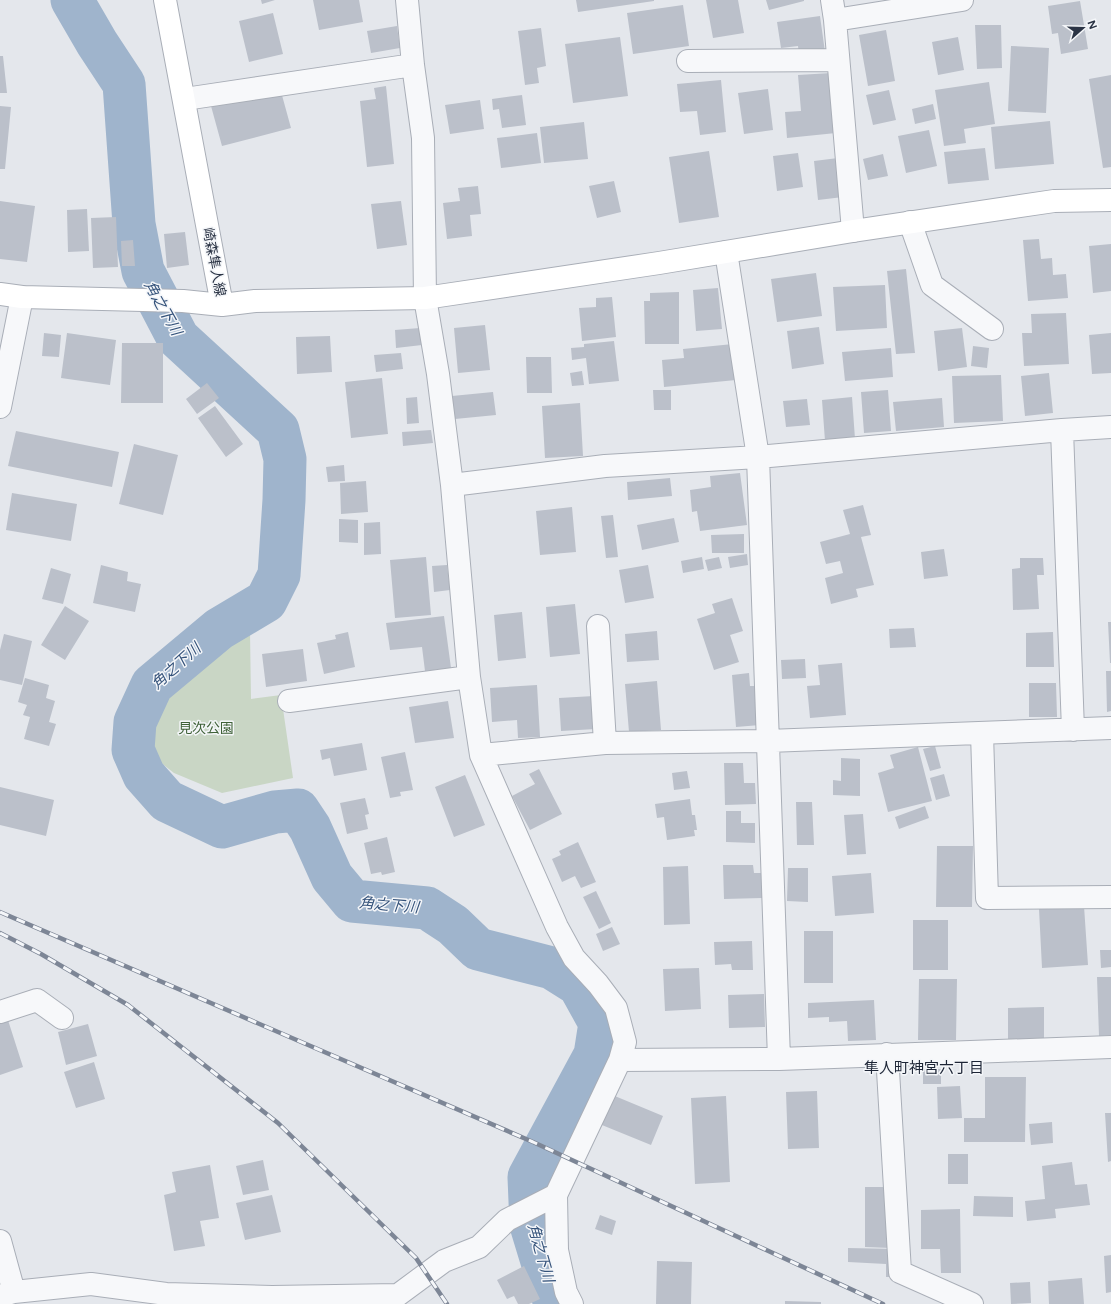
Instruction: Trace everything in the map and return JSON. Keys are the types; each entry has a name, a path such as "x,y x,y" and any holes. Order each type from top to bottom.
{"street":[{"name":"崎森隼人線","path":"0,294 22,296 138,299 222,305 208,237 185,99 166,0"},
{"path":"407,0 413,65 423,138 425,298 438,374 452,485 469,677 481,755 557,928 574,958 598,984 616,1008 625,1042 620,1060 552,1197 557,1250 566,1292 572,1304"},
{"path":"853,230 833,10 962,0"},
{"path":"688,60 838,60"},
{"path":"185,99 413,65"},
{"path":"222,305 255,301 425,298 659,264 853,230 1054,201 1111,200"},
{"path":"910,222 932,285 992,329"},
{"path":"726,252 758,457 779,1059"},
{"path":"0,407 22,296"},
{"path":"452,485 604,466 758,457 1111,427"},
{"path":"1062,430 1073,730"},
{"path":"598,626 605,743"},
{"path":"289,702 469,677"},
{"path":"481,755 605,743 768,741 1111,728"},
{"path":"982,733 987,898 1111,897"},
{"path":"0,1012 37,1000 62,1018"},
{"path":"620,1060 779,1059 1111,1047"},
{"path":"887,1054 900,1272 972,1304"},
{"path":"0,1241 7,1294 91,1284 138,1297 166,1294 397,1299 444,1262 479,1247 508,1220 552,1197"}],"green space":[{"name":"見次公園","path":"250,631 251,699 281,695 293,778 222,793 174,773 155,758 149,726 166,682 191,659"}],"building":[{"path":"261,0 275,0 262,4"},
{"path":"313,0 359,0 363,22 319,30"},
{"path":"576,0 654,0 654,1 578,12"},
{"path":"706,0 738,0 744,33 713,38"},
{"path":"766,0 804,0 804,1 769,10"},
{"path":"1080,1 1088,49 1061,54 1058,33 1052,34 1048,6"},
{"path":"683,5 689,46 633,54 627,13"},
{"path":"273,13 283,54 249,62 239,21"},
{"path":"820,16 825,52 799,55 798,46 781,48 777,22"},
{"path":"975,25 1001,25 1002,68 977,69"},
{"path":"397,26 400,48 371,53 367,31"},
{"path":"541,28 546,66 537,68 539,83 525,85 518,31"},
{"path":"886,30 895,81 868,86 859,35"},
{"path":"620,37 628,96 573,103 565,44"},
{"path":"958,37 964,70 938,75 932,42"},
{"path":"1011,46 1049,48 1046,113 1008,111"},
{"path":"0,56 3,56 7,93 0,93"},
{"path":"831,73 836,133 787,138 785,112 801,111 798,75"},
{"path":"1111,75 1111,167 1103,168 1089,79"},
{"path":"721,80 726,132 700,135 697,111 680,112 677,84"},
{"path":"989,82 995,124 964,129 966,143 944,146 935,90"},
{"path":"386,86 394,164 367,167 360,101 376,99 374,88"},
{"path":"280,88 291,128 222,146 211,106"},
{"path":"768,89 773,130 744,134 738,93"},
{"path":"889,90 896,120 873,125 866,95"},
{"path":"522,95 526,125 502,128 499,109 493,110 492,99"},
{"path":"480,100 484,129 450,134 445,105"},
{"path":"933,104 936,119 915,124 912,109"},
{"path":"0,106 11,107 5,169 0,169"},
{"path":"1050,121 1054,164 995,169 991,127"},
{"path":"584,122 588,159 544,163 540,127"},
{"path":"929,130 937,166 906,173 898,136"},
{"path":"537,133 541,163 501,168 497,138"},
{"path":"985,148 989,180 948,184 944,152"},
{"path":"709,151 719,217 679,223 669,157"},
{"path":"798,153 803,187 777,191 773,156"},
{"path":"883,154 888,176 868,180 863,159"},
{"path":"838,158 843,197 818,200 814,161"},
{"path":"614,181 621,212 597,218 589,186"},
{"path":"478,186 481,214 470,215 472,236 447,239 443,203 460,201 458,188"},
{"path":"0,201 35,206 27,262 0,259"},
{"path":"401,201 407,245 377,249 371,204"},
{"path":"87,209 89,251 68,252 67,210"},
{"path":"116,217 118,267 93,268 91,218"},
{"path":"185,232 189,265 167,268 164,234"},
{"path":"1039,239 1041,259 1052,258 1053,275 1066,274 1068,298 1028,301 1023,240"},
{"path":"133,240 135,266 122,266 121,241"},
{"path":"1111,244 1111,291 1093,293 1089,246"},
{"path":"906,269 915,353 896,354 887,271"},
{"path":"816,273 822,316 777,322 771,279"},
{"path":"885,285 887,328 836,331 833,287"},
{"path":"718,288 722,329 696,331 693,290"},
{"path":"679,292 679,344 645,344 644,301 650,301 650,293"},
{"path":"612,297 616,337 582,341 579,308 596,307 596,298"},
{"path":"1066,313 1069,364 1024,366 1022,333 1032,333 1031,314"},
{"path":"485,325 490,370 458,373 454,328"},
{"path":"819,327 824,364 792,369 787,331"},
{"path":"420,328 422,345 396,348 395,330"},
{"path":"962,328 967,367 938,371 934,331"},
{"path":"44,333 61,335 59,357 42,356"},
{"path":"67,333 116,340 110,385 61,378"},
{"path":"1111,333 1111,373 1092,374 1089,335"},
{"path":"330,336 332,372 297,374 296,337"},
{"path":"614,341 619,381 589,384 586,358 572,360 571,348 584,347 584,344"},
{"path":"122,343 163,343 163,403 121,403"},
{"path":"733,344 736,380 664,387 662,360 684,358 683,349"},
{"path":"973,346 989,348 987,368 971,366"},
{"path":"891,348 893,377 845,381 842,352"},
{"path":"401,353 403,369 376,372 374,355"},
{"path":"526,357 551,357 552,393 527,393"},
{"path":"582,371 584,385 572,386 570,373"},
{"path":"1049,373 1053,413 1025,416 1021,376"},
{"path":"1001,375 1003,421 954,423 952,376"},
{"path":"382,378 388,434 351,438 345,382"},
{"path":"207,383 219,398 197,414 186,399"},
{"path":"653,390 671,390 671,410 654,410"},
{"path":"888,390 891,431 864,433 861,392"},
{"path":"493,392 496,415 455,419 452,396"},
{"path":"417,397 419,423 407,424 406,398"},
{"path":"852,397 855,439 825,441 822,400"},
{"path":"942,398 944,427 896,431 893,402"},
{"path":"807,399 810,425 786,427 783,401"},
{"path":"580,403 583,456 545,458 542,406"},
{"path":"215,406 243,444 226,457 198,418"},
{"path":"431,430 433,443 403,446 402,432"},
{"path":"16,431 119,452 112,487 8,466"},
{"path":"134,444 178,455 163,515 119,504"},
{"path":"344,465 345,481 328,482 326,467"},
{"path":"740,473 747,525 700,531 697,511 692,512 690,490 711,487 710,476"},
{"path":"670,478 672,496 628,500 627,482"},
{"path":"366,481 368,512 341,514 340,483"},
{"path":"12,493 77,504 71,541 6,530"},
{"path":"863,505 871,535 861,537 874,585 856,589 858,597 831,604 825,578 843,573 840,561 826,564 820,542 850,534 843,510"},
{"path":"572,507 576,552 540,555 536,511"},
{"path":"613,515 618,557 606,558 601,516"},
{"path":"674,518 679,542 642,550 637,525"},
{"path":"339,519 358,520 358,543 339,542"},
{"path":"380,522 381,554 364,555 364,523"},
{"path":"744,534 744,553 712,553 711,535"},
{"path":"944,549 948,576 924,579 921,552"},
{"path":"747,554 748,565 730,568 728,557"},
{"path":"426,557 431,615 395,618 390,560"},
{"path":"702,557 704,569 683,573 681,561"},
{"path":"719,557 722,568 708,571 705,560"},
{"path":"1020,558 1043,558 1044,575 1037,575 1039,609 1013,610 1012,569 1020,568"},
{"path":"101,565 128,572 127,581 141,584 135,612 93,603"},
{"path":"447,565 450,590 434,592 432,566"},
{"path":"648,565 654,598 625,603 619,570"},
{"path":"51,568 71,574 63,604 42,599"},
{"path":"732,598 743,631 730,635 739,662 714,670 697,619 715,613 712,604"},
{"path":"575,604 580,654 550,657 546,607"},
{"path":"65,606 89,621 65,660 41,645"},
{"path":"522,612 526,658 498,661 494,615"},
{"path":"444,616 451,668 425,671 422,647 390,650 386,623"},
{"path":"1108,622 1111,622 1111,663 1110,663"},
{"path":"914,628 916,647 890,648 889,629"},
{"path":"657,631 659,660 627,662 625,634"},
{"path":"348,632 355,667 324,674 317,643 336,639 335,635"},
{"path":"1053,632 1054,667 1026,667 1026,633"},
{"path":"4,634 32,641 22,685 0,680 0,650"},
{"path":"303,649 307,681 266,687 262,654"},
{"path":"805,659 806,678 782,679 781,660"},
{"path":"842,663 846,715 810,718 807,686 820,685 818,665"},
{"path":"1106,671 1111,671 1111,711 1107,712"},
{"path":"749,673 750,686 757,686 760,725 736,727 732,675"},
{"path":"25,678 49,685 46,698 55,701 49,722 56,724 49,746 24,739 30,717 23,715 27,705 18,702"},
{"path":"657,681 661,730 629,732 625,684"},
{"path":"1029,683 1056,683 1057,717 1029,717"},
{"path":"537,685 540,737 518,738 517,720 492,722 490,688"},
{"path":"594,696 596,729 561,731 559,698"},
{"path":"448,701 454,738 415,743 409,707"},
{"path":"362,743 367,770 334,776 330,758 322,760 320,750"},
{"path":"935,746 941,768 930,771 923,749"},
{"path":"918,747 932,801 888,812 878,773 894,768 890,755"},
{"path":"405,752 413,790 400,792 401,796 390,798 381,757"},
{"path":"841,758 860,759 860,796 833,795 833,780 841,781"},
{"path":"724,763 743,763 744,783 755,783 756,804 725,805"},
{"path":"539,769 562,814 530,830 512,796 535,784 529,774"},
{"path":"687,771 690,788 674,790 672,773"},
{"path":"944,774 950,796 936,800 930,778"},
{"path":"465,775 485,825 454,837 435,787"},
{"path":"0,787 54,800 46,836 0,825"},
{"path":"365,798 369,814 365,815 368,829 347,834 340,803"},
{"path":"690,799 692,815 695,815 697,830 694,830 695,836 667,840 664,817 657,818 655,804"},
{"path":"796,802 812,802 814,845 797,845"},
{"path":"925,806 929,818 899,829 895,817"},
{"path":"726,811 741,811 741,823 755,823 755,843 726,842"},
{"path":"863,814 866,854 847,855 844,815"},
{"path":"387,837 395,872 382,875 381,872 371,874 364,843"},
{"path":"578,842 596,882 581,888 575,876 562,882 552,859 561,855 559,851"},
{"path":"937,846 973,846 972,907 936,907"},
{"path":"723,865 753,865 754,873 761,873 762,898 724,899"},
{"path":"688,866 690,924 664,925 663,867"},
{"path":"788,868 808,868 808,902 787,901"},
{"path":"871,873 874,913 835,916 832,876"},
{"path":"596,891 611,923 599,929 583,897"},
{"path":"1084,906 1088,965 1042,968 1039,909"},
{"path":"913,920 948,920 948,970 913,970"},
{"path":"612,927 620,944 603,951 596,934"},
{"path":"804,931 833,931 833,983 804,983"},
{"path":"752,941 753,970 732,970 731,964 715,965 714,942"},
{"path":"1100,950 1111,950 1111,967 1101,968"},
{"path":"699,968 701,1009 665,1011 663,969"},
{"path":"1097,977 1111,977 1111,1035 1099,1036"},
{"path":"919,979 957,979 956,1040 918,1040"},
{"path":"764,994 765,1027 729,1028 728,995"},
{"path":"874,1000 876,1040 848,1041 847,1021 829,1022 829,1017 808,1018 808,1003"},
{"path":"1044,1007 1044,1040 1008,1040 1008,1008"},
{"path":"7,1017 23,1067 0,1075 0,1019"},
{"path":"88,1024 97,1056 66,1065 58,1032"},
{"path":"94,1062 105,1099 76,1108 64,1072"},
{"path":"923,1069 941,1069 941,1084 923,1084"},
{"path":"985,1077 1026,1077 1025,1142 964,1142 964,1118 985,1118"},
{"path":"960,1086 962,1118 938,1119 937,1087"},
{"path":"817,1091 819,1148 788,1149 786,1092"},
{"path":"610,1094 663,1116 651,1145 597,1123"},
{"path":"726,1096 730,1182 695,1184 691,1098"},
{"path":"1105,1113 1111,1113 1111,1161 1108,1162"},
{"path":"1052,1122 1053,1143 1031,1145 1029,1124"},
{"path":"948,1154 968,1154 968,1184 948,1184"},
{"path":"263,1160 269,1190 243,1195 236,1166"},
{"path":"1072,1162 1075,1185 1087,1184 1090,1205 1055,1209 1056,1218 1027,1221 1025,1201 1045,1199 1042,1166"},
{"path":"210,1165 219,1218 200,1221 205,1246 174,1251 164,1195 176,1192 172,1172"},
{"path":"865,1187 892,1187 891,1248 865,1247"},
{"path":"272,1195 281,1232 245,1240 236,1203"},
{"path":"974,1196 1013,1197 1013,1217 973,1216"},
{"path":"960,1209 961,1273 941,1273 940,1249 921,1249 921,1210"},
{"path":"600,1215 616,1221 612,1235 595,1229"},
{"path":"848,1248 898,1249 897,1277 886,1277 886,1264 848,1262"},
{"path":"1111,1255 1111,1292 1106,1293 1104,1256"},
{"path":"657,1261 692,1262 691,1304 656,1304"},
{"path":"524,1266 540,1299 529,1304 518,1304 514,1296 507,1299 497,1280"},
{"path":"1082,1278 1084,1304 1049,1304 1048,1281"},
{"path":"1030,1282 1031,1303 1011,1304 1010,1283"},
{"path":"785,1301 821,1302 821,1304 785,1304"}],"waterway":[{"name":"角之下川","path":"72,0 97,43 124,84 134,224 143,271 178,338 278,430 285,459 279,575 266,601 219,629 152,685 135,722 133,750 144,775 167,801 222,827 275,812 298,810 310,828 332,877 352,901 427,908 453,925 478,949 552,968 579,985 600,1023 595,1055 529,1177 531,1225 555,1304"}],"railway":[{"path":"0,912 533,1142 883,1304"},
{"path":"0,933 41,954 128,1005 278,1123 416,1258 447,1304"}],"district":[{"name":"隼人町神宮六丁目","path":"924,1068"}]}
